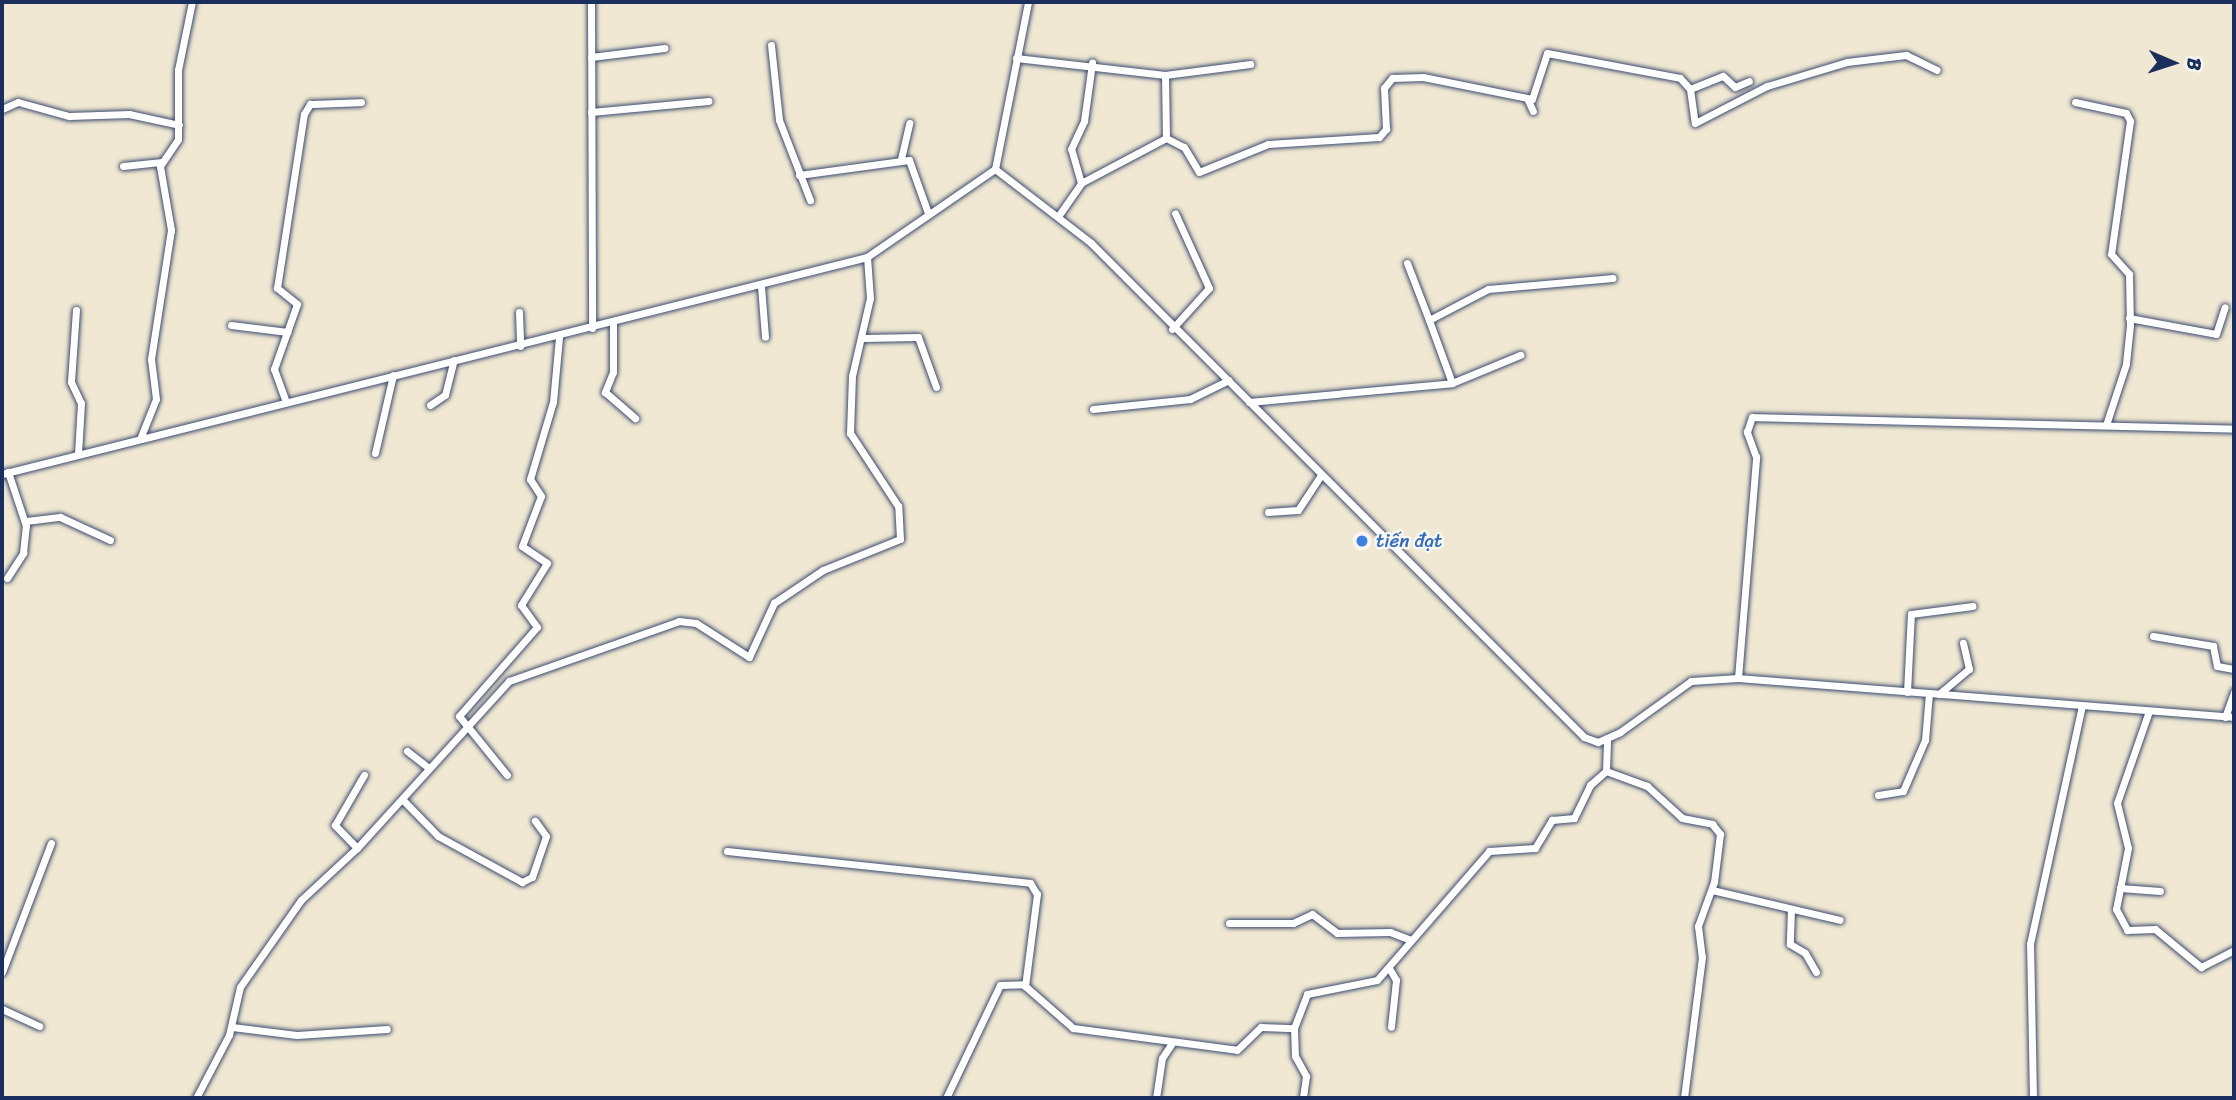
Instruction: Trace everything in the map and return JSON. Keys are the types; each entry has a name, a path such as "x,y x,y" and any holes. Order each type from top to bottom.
{"street":[{"path":"123,166 160,162 177,144 178,70 191,2"},
{"path":"591,2 592,328"},
{"path":"7,578 23,553 26,521 5,473 454,360 559,337 867,257 995,169 1028,2"},
{"path":"771,45 779,120 810,200"},
{"path":"591,57 664,48"},
{"path":"1059,215 1081,183 1122,156 1166,138 1184,147 1199,172 1289,140 1374,139 1386,129 1384,88 1401,76 1528,100 1536,95 1544,55 1552,52 1676,76 1690,89 1691,117 1700,123 1767,86 1847,62 1906,55 1937,70"},
{"path":"1016,58 1092,63 1165,75 1250,65"},
{"path":"1081,183 1071,149 1086,112 1092,63"},
{"path":"1165,75 1166,138"},
{"path":"1690,89 1723,76 1734,87 1749,81"},
{"path":"1528,100 1533,111"},
{"path":"591,113 708,101"},
{"path":"2,109 18,102 69,116 129,114 179,125"},
{"path":"286,402 274,369 296,301 277,288 306,108 361,102"},
{"path":"2075,102 2130,118 2111,254 2129,274 2126,364 2106,425"},
{"path":"901,159 909,123"},
{"path":"799,175 901,159 914,166 928,213"},
{"path":"140,439 156,399 151,359 171,230 160,162"},
{"path":"995,169 1059,215 1172,329 1229,380 1584,737 1607,738 1672,689 1738,678 2234,717"},
{"path":"1172,329 1209,288 1175,213"},
{"path":"462,726 517,676 679,621 696,623 751,655 774,603 823,570 900,539 898,506 858,446 849,426 870,298 867,257"},
{"path":"1407,263 1452,383"},
{"path":"1429,320 1488,289 1613,278"},
{"path":"761,286 765,337"},
{"path":"2129,318 2216,334 2225,307"},
{"path":"76,310 71,382 81,403 78,454"},
{"path":"519,312 520,345"},
{"path":"613,322 613,372 605,392 635,418"},
{"path":"231,325 288,332"},
{"path":"196,1098 232,1027 243,982 301,900 358,848 403,800 537,627 520,605 547,563 522,546 541,496 530,479 553,402 559,337"},
{"path":"863,338 918,337 936,387"},
{"path":"1249,402 1452,383 1520,355"},
{"path":"430,405 445,395 454,360"},
{"path":"375,453 393,375"},
{"path":"1093,410 1190,399 1229,380"},
{"path":"1738,678 1756,457 1747,432 1752,417 2234,429"},
{"path":"1268,512 1298,510 1321,475"},
{"path":"26,521 60,517 110,540"},
{"path":"1907,692 1911,614 1972,606"},
{"path":"2153,636 2213,646 2217,666 2234,669"},
{"path":"1939,694 1969,669 1963,643"},
{"path":"2225,717 2234,692"},
{"path":"1878,795 1903,791 1925,740 1929,693"},
{"path":"2033,1098 2030,944 2082,706"},
{"path":"2149,711 2117,803 2128,849 2116,905 2127,930 2155,929 2201,967 2234,950"},
{"path":"462,726 507,775"},
{"path":"1303,1098 1306,1076 1295,1056 1294,1028 1307,994 1371,983 1389,968 1489,852 1535,848 1552,820 1574,818 1590,785 1606,771 1607,738"},
{"path":"407,751 427,766"},
{"path":"1606,771 1647,786 1682,818 1718,829 1712,890 1698,926 1702,957 1684,1098"},
{"path":"358,848 335,825 365,775"},
{"path":"403,800 438,836 522,882 532,877 546,836 535,821"},
{"path":"2,972 51,843"},
{"path":"727,852 1030,883 1037,894 1025,984"},
{"path":"2120,888 2160,891"},
{"path":"1712,890 1840,920"},
{"path":"1791,909 1790,944 1805,953 1816,972"},
{"path":"1229,923 1293,923 1312,914 1337,933 1390,932 1411,940"},
{"path":"1389,968 1396,980 1391,1027"},
{"path":"946,1098 1000,985 1025,984 1077,1031 1237,1050 1261,1027 1294,1028"},
{"path":"2,1009 39,1026"},
{"path":"232,1027 296,1035 387,1029"},
{"path":"1156,1098 1162,1058 1172,1043"}],"place":[{"name":"tiến đạt","path":"1362,541"}]}
